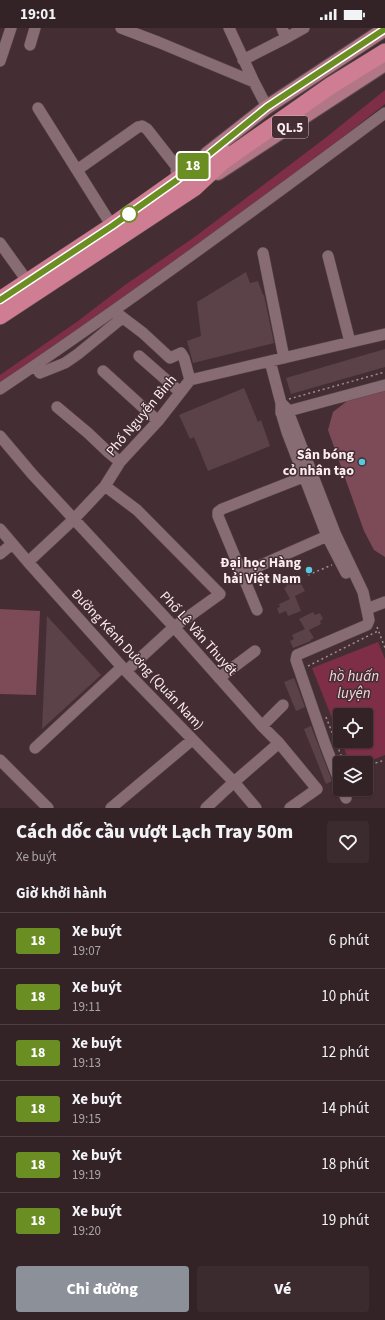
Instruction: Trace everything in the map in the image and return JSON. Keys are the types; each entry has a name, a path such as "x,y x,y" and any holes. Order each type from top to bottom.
{"highway":[{"name":"QL.5","path":"0,316 194,188 217,160 319,83 381,33"},
{"name":"QL.5","path":"0,300 112,226 177,180 217,160 385,52"}],"main road":[{"name":"QL.5","path":"177,180 267,107 381,33"},
{"name":"QL.5","path":"194,188 234,164 385,64"}],"street":[{"path":"0,61 11,28"},
{"path":"30,45 35,28"},
{"path":"121,28 254,82"},
{"path":"229,28 243,60 267,107"},
{"path":"243,60 284,33 304,28"},
{"path":"38,108 112,226"},
{"path":"0,389 118,314 385,112"},
{"path":"77,170 138,127 142,126 176,166 177,180"},
{"path":"0,243 28,282"},
{"path":"263,253 284,358"},
{"path":"328,256 350,342"},
{"path":"35,366 40,373 65,363 91,344 118,314"},
{"path":"118,314 170,358 181,353 184,358 190,380"},
{"name":"Phố Nguyễn Bình","path":"28,562 74,519 105,486 120,462 158,421 190,380 385,334"},
{"path":"139,356 180,392"},
{"path":"270,361 285,410 340,562 357,596 360,599 363,598"},
{"path":"103,371 158,421"},
{"path":"285,410 385,386"},
{"path":"57,407 120,462"},
{"name":"Phố Lê Văn Thuyết","path":"0,436 33,475 279,743 317,789 290,808"},
{"path":"257,610 218,516 218,512 222,509 308,475"},
{"path":"35,748 174,627 220,594 137,510 105,486"},
{"name":"Đường Kênh Dương (Quán Nam)","path":"0,529 124,669 234,782 256,808"},
{"path":"242,573 331,534"},
{"path":"331,534 363,592 363,598 369,620 367,625 296,657 324,744 333,766"},
{"path":"0,554 12,544"},
{"path":"367,609 385,602"},
{"path":"218,678 255,651"},
{"path":"262,726 283,705"},
{"path":"111,808 192,740"},
{"path":"206,808 279,743"},
{"path":"0,760 48,808"}],"path":[{"path":"285,410 286,400 385,372"},
{"path":"308,575 340,562"},
{"path":"306,666 378,631 385,648"},
{"path":"324,711 341,756"},
{"path":"373,764 385,760"}],"shaded area":[{"name":"Sân bóng cỏ nhân tạo","path":"385,390 385,557 374,550 364,531 328,430 333,412 351,398"},
{"path":"0,609 40,611 36,695 0,694"}],"water":[{"path":"385,90 385,104 319,156 108,309 0,383 0,375 196,236 324,139"},
{"name":"hồ huấn luyện","path":"378,642 385,659 385,755 373,760 373,756 347,756 344,748 373,748 373,708 333,708 333,720 312,668"}],"building":[{"path":"246,272 250,283 258,281 264,295 274,343 193,363 187,341 201,336 197,302"},
{"path":"385,349 385,367 291,394 286,378"},
{"path":"244,388 258,422 261,420 270,446 208,471 194,437 190,439 179,415"},
{"path":"295,579 297,583 300,582 305,591 295,596 301,611 288,616 286,611 279,614 277,608 280,607 279,604 290,599 284,588 287,586 286,584"},
{"path":"313,612 315,615 320,613 323,619 320,621 321,624 309,630 314,638 310,640 311,641 293,648 290,641 294,639 292,635 305,629 299,619"},
{"path":"47,616 101,675 42,729 45,663"},
{"path":"294,678 305,707 296,711 284,682"},
{"path":"311,726 332,781 326,784 304,729"}],"bus line":[{"name":"18","path":"0,300 112,226 177,180 267,107 385,29"}],"place":[{"name":"Sân bóng cỏ nhân tạo","path":"362,462"},
{"name":"Đại học Hàng hải Việt Nam","path":"309,570"}]}
